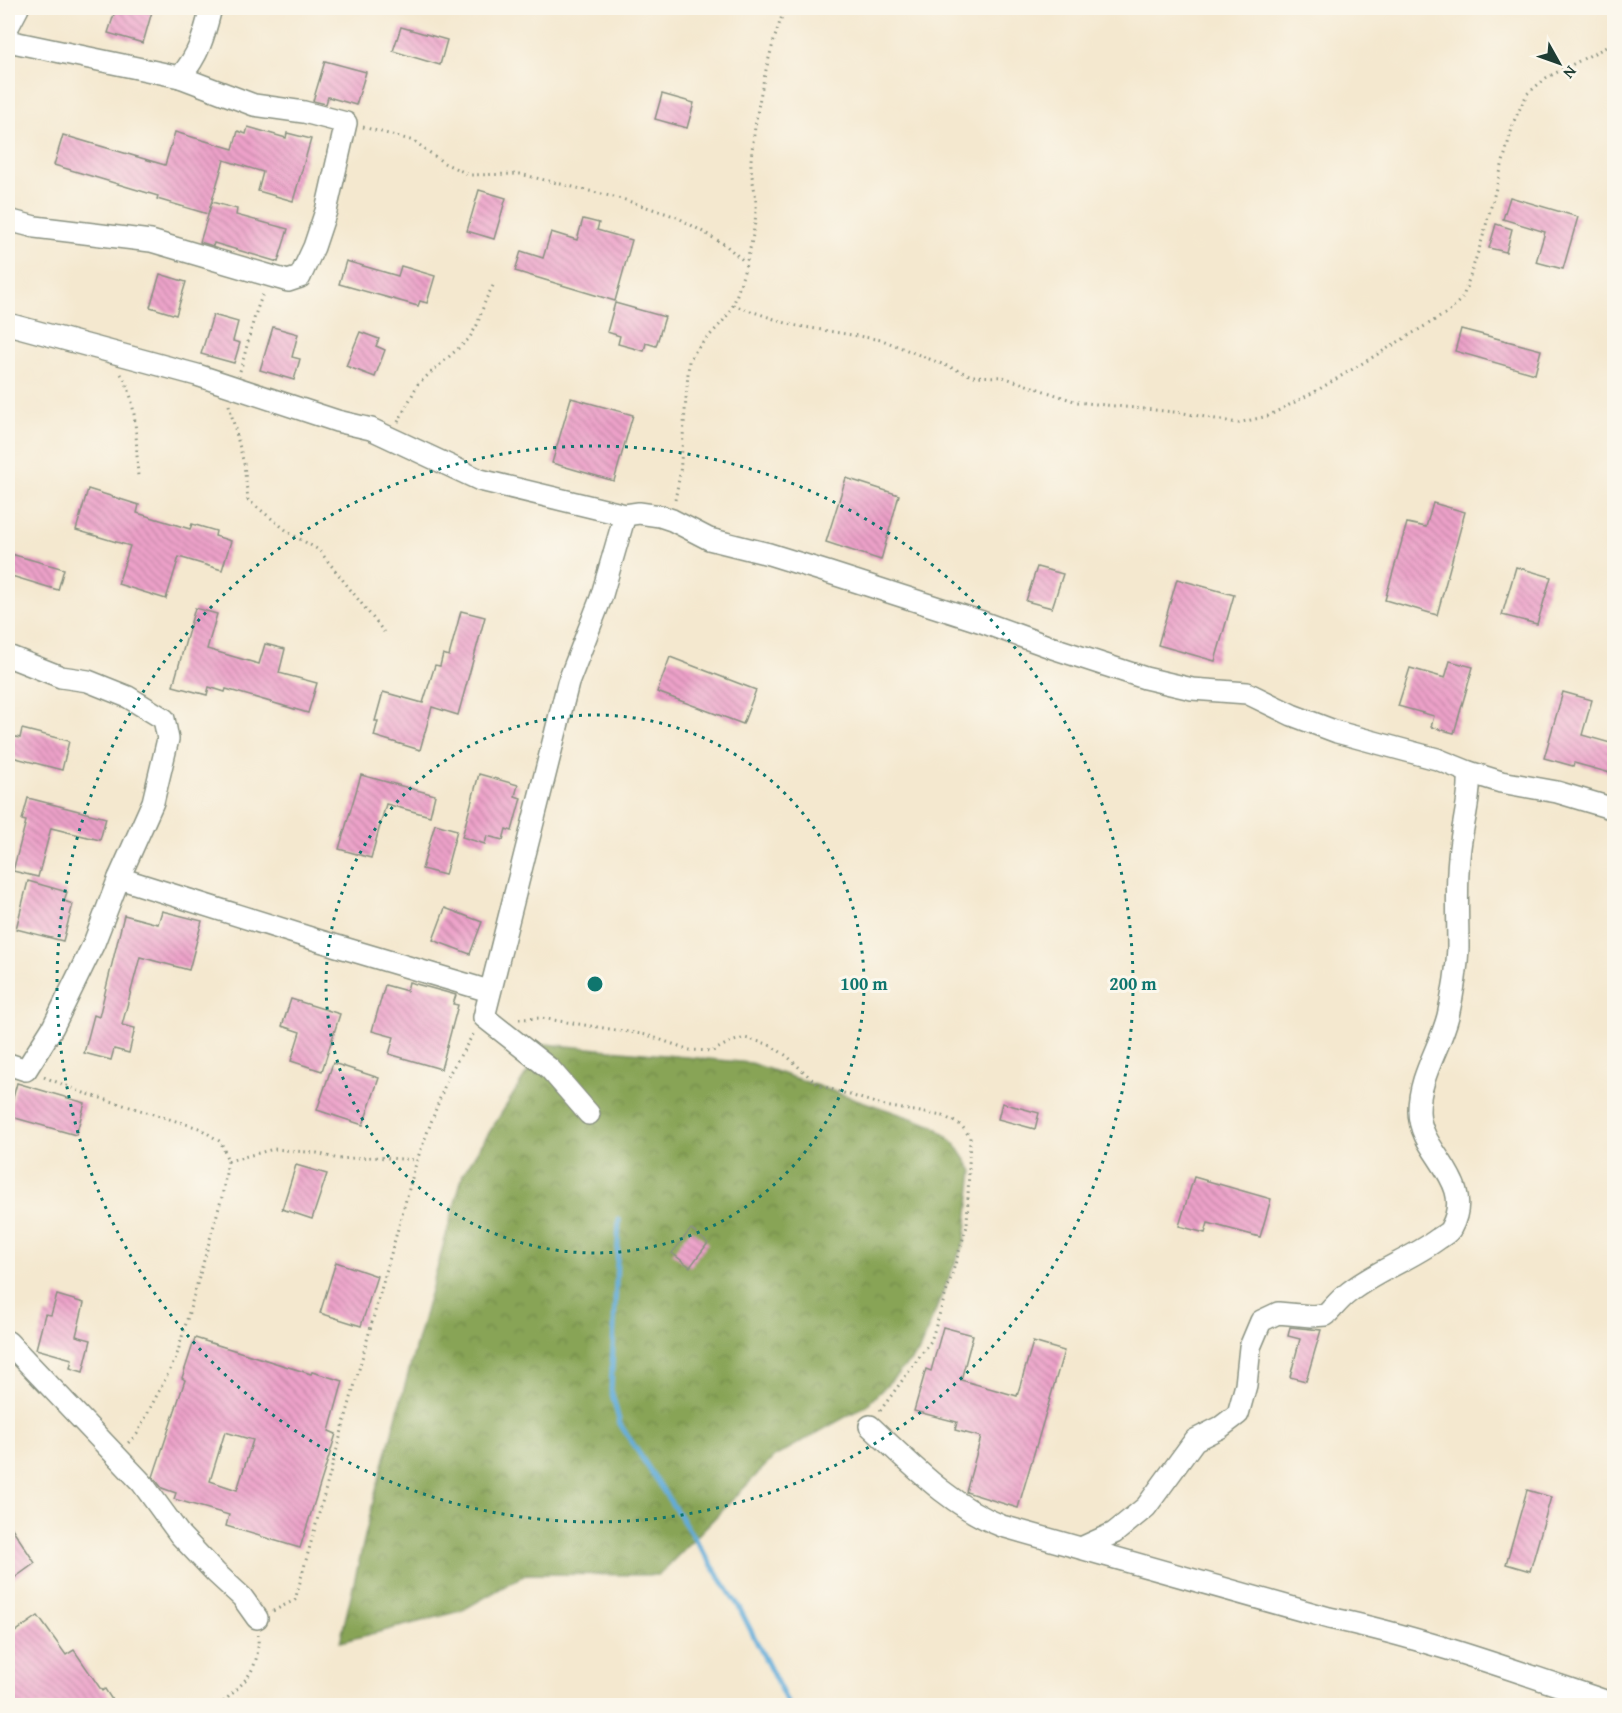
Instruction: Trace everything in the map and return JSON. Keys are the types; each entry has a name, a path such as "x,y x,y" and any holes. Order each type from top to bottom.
{"street":[{"path":"180,77 194,61 203,39 211,8"},
{"path":"8,220 35,227 151,241 288,281 300,277 314,247 326,211 346,123 304,112 254,105 180,77 10,25"},
{"path":"8,324 197,375 390,437 480,480 625,515 639,513 672,520 709,539 827,572 1145,678 1192,689 1246,693 1292,715 1337,732 1437,759 1501,782 1557,792 1614,809"},
{"path":"589,1114 550,1069 484,1017 568,683 602,598 625,515"},
{"path":"8,656 61,677 88,681 128,697 164,719 168,739 153,802 119,878 89,954 53,1027 17,1067"},
{"path":"1081,1548 1114,1533 1146,1507 1196,1440 1221,1427 1238,1414 1246,1385 1250,1347 1261,1321 1278,1313 1326,1316 1348,1292 1425,1248 1450,1230 1457,1213 1458,1192 1425,1133 1419,1113 1425,1075 1447,1018 1452,994 1458,951 1459,856 1470,790 1468,772"},
{"path":"119,878 489,991"},
{"path":"8,1343 142,1483 180,1535 216,1573 243,1597 257,1618"},
{"path":"870,1426 935,1486 981,1518 1002,1527 1329,1618 1377,1629 1614,1704"}],"path":[{"path":"672,520 680,474 689,361 722,322 733,305 746,262 756,208 751,171 753,146 767,65 785,8"},
{"path":"733,305 792,325 882,340 972,376 1003,377 1077,402 1183,413 1238,423 1268,416 1316,391 1450,311 1463,297 1482,240 1514,121 1527,94 1546,78 1614,43"},
{"path":"346,123 414,141 444,163 470,175 520,174 622,199 677,217 724,244 746,262"},
{"path":"271,276 254,316 251,335 229,387 244,464 248,500 291,534 319,550 384,632"},
{"path":"390,437 418,384 469,339 495,282"},
{"path":"105,352 126,381 134,415 138,477"},
{"path":"219,1706 250,1676 259,1652 257,1618 295,1600 417,1161 449,1074 484,1017 510,1020 541,1018 588,1025 647,1035 690,1050 713,1051 730,1042 745,1038 768,1044 788,1056 818,1085 885,1106 943,1116 960,1125 970,1137 967,1226 931,1341 870,1426"},
{"path":"17,1067 84,1093 200,1128 221,1142 228,1161 222,1197 176,1359 137,1434 116,1455"},
{"path":"228,1161 274,1149 317,1153 338,1159 372,1157 417,1161"}],"green space":[{"path":"545,1044 751,1063 934,1126 956,1145 973,1171 965,1239 918,1353 867,1405 774,1457 659,1575 526,1574 461,1611 340,1642 374,1498 463,1174"}],"building":[{"path":"116,8 153,8 143,43 108,33"},
{"path":"401,27 447,40 440,65 393,51"},
{"path":"325,61 366,72 356,105 328,97 326,104 313,101"},
{"path":"662,94 694,103 687,128 655,119"},
{"path":"248,127 286,138 287,133 311,139 293,201 258,191 263,172 224,160 208,214 157,199 158,196 54,165 63,135 165,165 175,132 233,149 238,131 246,134"},
{"path":"479,190 506,198 494,239 467,231"},
{"path":"1510,197 1578,217 1563,269 1536,262 1545,232 1503,219"},
{"path":"212,202 237,209 236,215 288,229 278,262 214,243 213,246 200,242"},
{"path":"583,219 599,223 597,230 632,240 615,301 515,271 521,251 543,258 551,232 577,240"},
{"path":"1496,224 1512,229 1506,252 1489,248"},
{"path":"346,261 398,276 401,266 435,276 427,303 420,301 418,306 339,284"},
{"path":"160,274 186,282 176,315 150,307"},
{"path":"615,303 665,317 656,346 646,343 644,351 618,344 620,336 607,332"},
{"path":"213,315 238,322 233,341 240,343 234,363 201,354"},
{"path":"273,327 298,334 292,357 300,359 294,380 260,370"},
{"path":"1461,329 1541,350 1535,374 1455,351"},
{"path":"360,332 379,339 376,346 385,350 375,377 346,366"},
{"path":"571,398 633,415 614,481 552,463"},
{"path":"846,478 899,495 881,560 826,542"},
{"path":"88,489 139,505 137,513 190,529 192,524 216,531 215,536 231,541 222,570 179,557 166,599 118,584 130,546 76,530"},
{"path":"1433,503 1465,512 1437,615 1385,600 1407,523 1426,527"},
{"path":"11,554 64,569 58,590 8,575"},
{"path":"1037,567 1063,574 1052,608 1026,601"},
{"path":"1516,567 1551,577 1537,624 1502,615"},
{"path":"1177,579 1234,595 1215,661 1158,645"},
{"path":"195,608 217,614 207,649 259,664 265,644 285,649 279,673 317,683 308,713 226,689 225,692 209,687 207,695 173,686"},
{"path":"461,611 485,617 458,715 432,707 420,750 374,736 378,721 375,721 383,692 423,703 435,665 440,666 443,654 449,656"},
{"path":"670,657 756,690 743,724 657,692"},
{"path":"1450,661 1473,667 1454,733 1431,727 1434,716 1398,706 1410,668 1445,678"},
{"path":"1563,692 1592,700 1582,735 1614,744 1614,774 1574,763 1573,766 1544,758"},
{"path":"22,729 69,741 62,770 8,756 8,735 20,738"},
{"path":"479,774 518,785 515,796 521,798 512,831 506,829 503,840 487,836 485,844 462,837"},
{"path":"361,775 435,795 430,816 386,804 371,858 339,849"},
{"path":"28,798 106,818 100,840 51,828 38,877 13,871 26,821 22,820"},
{"path":"435,824 457,830 445,875 422,869"},
{"path":"28,881 67,892 64,901 73,904 63,941 16,929"},
{"path":"445,908 482,922 470,954 433,940"},
{"path":"162,911 202,921 189,970 140,957 122,1025 135,1028 129,1053 114,1049 111,1060 84,1053 94,1015 99,1017 124,915 158,924"},
{"path":"409,982 456,995 453,1004 458,1005 441,1069 389,1054 394,1037 372,1031 385,985 407,991"},
{"path":"291,999 340,1014 322,1071 291,1061 300,1032 282,1026"},
{"path":"333,1063 379,1078 363,1125 317,1110"},
{"path":"17,1083 85,1103 76,1135 8,1116"},
{"path":"1002,1103 1039,1113 1035,1129 998,1119"},
{"path":"296,1165 327,1174 312,1219 282,1209"},
{"path":"1194,1177 1271,1199 1260,1237 1208,1223 1205,1233 1179,1226"},
{"path":"691,1229 708,1243 690,1267 672,1253"},
{"path":"336,1262 377,1276 361,1326 320,1313"},
{"path":"57,1295 84,1303 76,1336 91,1340 83,1372 70,1368 72,1359 36,1349 45,1314 51,1315"},
{"path":"943,1327 973,1335 961,1380 1017,1396 1033,1342 1064,1351 1018,1508 966,1492 981,1437 955,1430 957,1422 914,1411 926,1369 931,1371"},
{"path":"1290,1327 1321,1330 1306,1381 1290,1377 1300,1339 1288,1336"},
{"path":"195,1338 311,1374 312,1372 343,1381 329,1431 336,1434 300,1548 226,1526 229,1515 174,1499 176,1493 162,1488 153,1477 185,1380 182,1378","holes":["225,1432 253,1440 237,1490 210,1481"]},
{"path":"1527,1490 1551,1497 1530,1571 1506,1564"},
{"path":"8,1522 35,1563 13,1579 8,1571"},
{"path":"38,1616 66,1655 74,1650 102,1691 105,1689 116,1706 8,1706 8,1637"}],"waterway":[{"path":"619,1220 611,1390 620,1424 739,1607 789,1706"}]}
